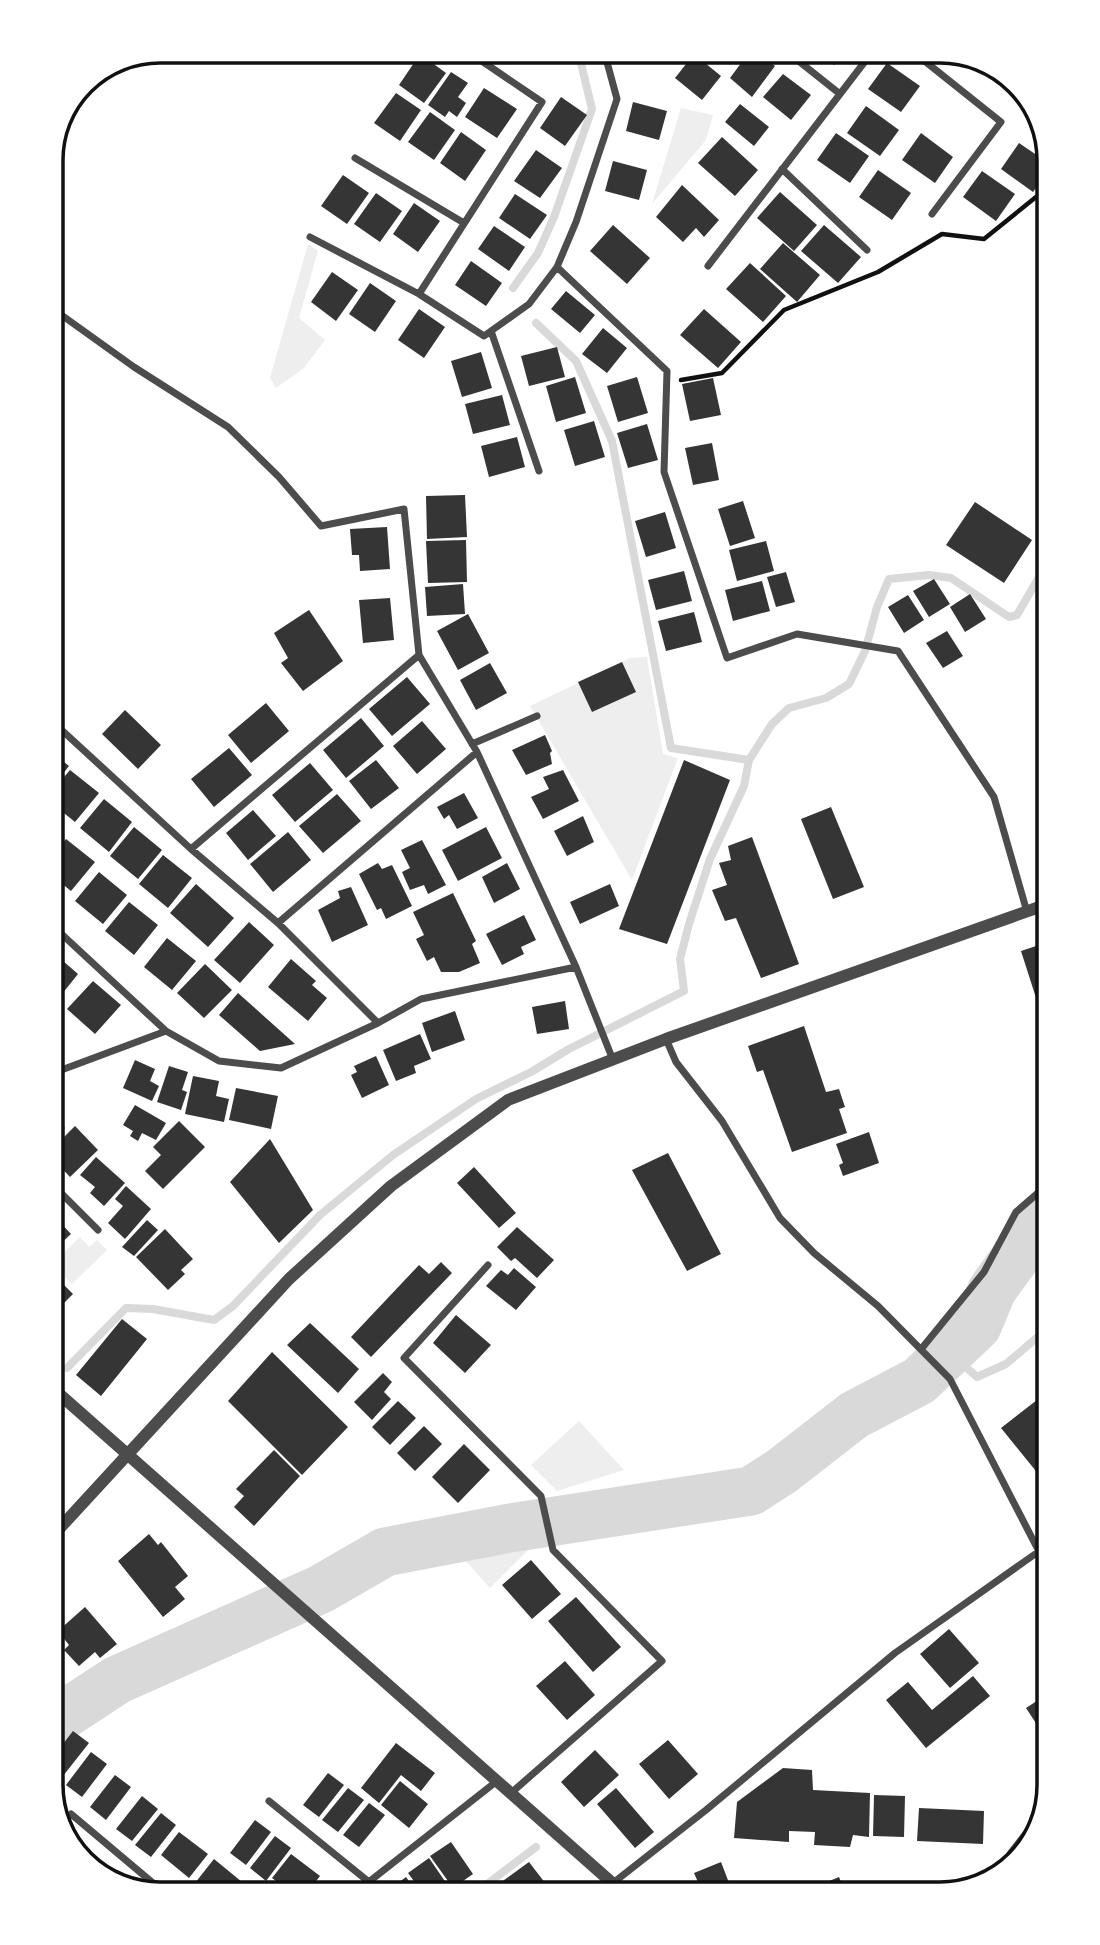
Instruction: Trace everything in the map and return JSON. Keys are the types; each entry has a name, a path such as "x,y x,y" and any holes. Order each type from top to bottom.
{"street":[{"path":"419,294 542,102 485,63"},
{"path":"310,237 419,294 484,336 529,304 557,267 576,222 617,99 607,63"},
{"path":"801,63 840,94"},
{"path":"708,266 864,63"},
{"path":"927,63 1001,122 932,214"},
{"path":"355,158 464,223"},
{"path":"782,169 867,250"},
{"path":"557,267 667,371 664,471 727,658 797,634 898,651 994,797 1027,912"},
{"path":"63,315 134,368 228,427 279,477 321,526 404,509 419,655 477,752 576,967 613,1060"},
{"path":"491,331 539,471"},
{"path":"191,849 419,655"},
{"path":"472,744 537,716"},
{"path":"63,731 191,849 278,923 378,1023"},
{"path":"278,923 477,752"},
{"path":"63,1525 289,1279 391,1186 508,1100 666,1039 1037,908"},
{"path":"63,935 166,1031 219,1061 281,1068 378,1023 421,999 576,967"},
{"path":"63,1069 166,1031"},
{"path":"666,1039 676,1062 722,1121 780,1218 814,1253 878,1306 950,1378 1037,1550"},
{"path":"922,1348 984,1272 1016,1212 1037,1194"},
{"path":"63,1195 98,1230"},
{"path":"488,1265 404,1358 541,1496 553,1550 662,1661 511,1793"},
{"path":"63,1397 611,1882"},
{"path":"621,1882 895,1653 1037,1553"},
{"path":"269,1801 369,1882 498,1780"},
{"path":"69,1817 71,1814 151,1882"}],"path":[{"path":"667,382 722,373 784,310 878,272 942,234 984,239 1037,196"}],"shaded area":[{"path":"681,108 713,115 706,140 652,204"},
{"path":"308,244 318,251 299,318 325,340 304,368 276,388 270,378"},
{"path":"647,657 663,754 678,758 632,880 530,706 630,658"},
{"path":"80,1237 89,1247 97,1240 107,1250 72,1284 63,1275 63,1253"},
{"path":"579,1421 624,1470 557,1491 531,1465"},
{"path":"528,1550 490,1588 464,1559"}],"building":[{"path":"414,63 432,63 446,73 424,103 399,85"},
{"path":"687,63 705,63 721,76 702,100 675,78"},
{"path":"741,63 771,63 775,66 752,97 730,78"},
{"path":"887,63 920,86 901,112 868,89"},
{"path":"451,72 468,83 458,97 466,103 457,117 449,111 445,117 428,105"},
{"path":"783,74 811,95 791,120 763,97"},
{"path":"484,88 517,109 497,138 465,117"},
{"path":"396,93 421,110 400,141 374,123"},
{"path":"561,97 587,115 565,146 540,128"},
{"path":"633,102 667,111 659,140 626,131"},
{"path":"740,104 769,127 754,146 725,122"},
{"path":"866,106 899,130 880,156 847,133"},
{"path":"430,112 455,130 434,160 408,142"},
{"path":"461,132 486,150 465,181 440,163"},
{"path":"836,133 869,156 850,183 817,160"},
{"path":"921,133 953,157 935,183 902,160"},
{"path":"722,137 758,170 735,196 698,163"},
{"path":"1019,143 1036,155 1037,186 1033,192 1001,169"},
{"path":"536,150 562,168 540,198 514,181"},
{"path":"613,161 647,170 639,200 605,191"},
{"path":"878,170 911,193 892,220 859,197"},
{"path":"982,171 1015,194 996,221 963,197"},
{"path":"343,175 369,193 347,224 321,206"},
{"path":"682,185 719,220 704,237 696,228 683,242 656,217"},
{"path":"780,192 817,225 794,251 757,218"},
{"path":"376,193 402,211 380,242 354,224"},
{"path":"515,194 547,215 530,239 499,218"},
{"path":"414,203 440,221 418,252 393,234"},
{"path":"613,225 650,258 627,284 590,251"},
{"path":"824,225 861,257 838,283 801,251"},
{"path":"494,226 525,247 509,271 478,249"},
{"path":"783,243 820,275 797,302 760,269"},
{"path":"471,261 502,283 486,306 455,285"},
{"path":"750,263 786,296 763,322 726,289"},
{"path":"332,272 358,290 336,321 311,302"},
{"path":"370,283 396,301 375,332 349,314"},
{"path":"566,291 595,315 580,333 551,309"},
{"path":"419,309 445,327 424,358 398,340"},
{"path":"704,309 741,342 718,368 680,335"},
{"path":"603,328 627,348 607,373 582,354"},
{"path":"557,347 565,377 529,386 521,356"},
{"path":"481,352 492,388 462,397 451,361"},
{"path":"575,377 586,413 556,422 546,386"},
{"path":"637,377 648,413 618,422 607,386"},
{"path":"713,378 721,415 690,421 682,384"},
{"path":"502,395 510,425 473,434 465,404"},
{"path":"594,421 605,457 575,466 564,430"},
{"path":"647,424 658,460 628,468 617,433"},
{"path":"517,437 525,467 489,477 481,446"},
{"path":"712,443 719,480 693,485 685,448"},
{"path":"465,495 467,537 427,539 426,496"},
{"path":"743,501 755,538 730,546 718,509"},
{"path":"975,502 1032,540 1004,583 946,545"},
{"path":"665,512 676,548 646,557 635,521"},
{"path":"387,527 390,569 360,571 359,555 352,555 350,529"},
{"path":"466,540 467,582 428,583 426,541"},
{"path":"766,541 774,571 737,581 729,550"},
{"path":"684,571 692,601 656,610 648,580"},
{"path":"786,572 795,602 776,607 767,577"},
{"path":"934,579 950,604 929,617 913,591"},
{"path":"762,581 770,611 733,621 725,590"},
{"path":"463,584 465,614 427,616 425,587"},
{"path":"970,594 986,619 965,632 950,607"},
{"path":"908,595 924,620 904,633 888,607"},
{"path":"390,598 394,640 363,643 359,600"},
{"path":"309,610 343,661 303,691 281,663 288,658 274,633"},
{"path":"694,612 702,642 666,651 658,621"},
{"path":"468,614 489,653 458,670 437,631"},
{"path":"947,631 963,656 943,668 926,643"},
{"path":"622,662 636,692 592,712 578,682"},
{"path":"490,663 507,693 476,710 460,680"},
{"path":"407,677 430,704 392,736 369,709"},
{"path":"266,703 289,731 251,763 228,735"},
{"path":"125,710 161,745 138,769 102,734"},
{"path":"361,718 384,746 346,778 323,750"},
{"path":"422,721 446,749 417,774 393,746"},
{"path":"545,735 552,751 552,764 526,775 512,750"},
{"path":"229,748 252,775 214,807 191,779"},
{"path":"376,760 399,788 371,809 349,781"},
{"path":"684,760 730,780 667,944 619,929"},
{"path":"63,761 69,766 63,774"},
{"path":"310,763 333,790 295,822 272,795"},
{"path":"70,770 99,793 75,822 63,812 63,778"},
{"path":"563,770 579,801 543,819 531,797 549,789 543,777"},
{"path":"464,793 478,818 457,829 449,815 444,819 437,807"},
{"path":"337,794 361,821 323,853 299,826"},
{"path":"104,799 132,822 109,852 80,828"},
{"path":"831,807 864,887 833,899 801,819"},
{"path":"253,810 276,836 248,860 226,833"},
{"path":"583,816 594,842 567,856 554,831"},
{"path":"134,827 162,850 138,879 110,856"},
{"path":"486,827 502,858 458,881 442,850"},
{"path":"288,832 311,860 273,892 250,864"},
{"path":"752,837 799,964 761,978 736,918 725,921 712,890 727,885 719,863 731,860 728,846"},
{"path":"66,839 95,862 71,891 63,884 63,842"},
{"path":"422,840 446,885 428,894 424,885 410,890 402,872 410,868 401,850"},
{"path":"163,855 192,878 168,908 139,884"},
{"path":"378,863 382,869 392,865 412,906 386,919 381,908 377,910 359,874"},
{"path":"507,863 520,889 494,903 482,877"},
{"path":"99,872 127,895 103,924 75,901"},
{"path":"196,884 234,918 208,947 170,913"},
{"path":"610,884 619,906 580,924 570,902"},
{"path":"351,887 368,925 332,942 318,910 340,898 338,891"},
{"path":"453,893 476,941 472,944 480,963 459,972 441,972 434,957 427,961 416,939 424,935 413,912"},
{"path":"129,902 158,925 134,955 105,931"},
{"path":"524,915 536,940 521,947 524,954 502,965 486,934"},
{"path":"249,922 274,945 240,983 214,960"},
{"path":"167,938 196,961 172,990 144,967"},
{"path":"1037,946 1037,1001 1021,951"},
{"path":"291,959 316,981 312,985 327,998 308,1021 268,987"},
{"path":"63,961 78,974 63,993"},
{"path":"205,964 232,990 204,1018 177,993"},
{"path":"93,981 121,1005 95,1034 67,1009"},
{"path":"238,993 295,1044 260,1051 219,1015"},
{"path":"565,1001 569,1029 537,1034 532,1007"},
{"path":"455,1011 465,1040 432,1052 422,1023"},
{"path":"804,1026 826,1092 839,1089 845,1107 839,1109 847,1133 792,1152 763,1070 757,1072 748,1046"},
{"path":"420,1034 431,1059 414,1066 416,1073 396,1081 383,1050"},
{"path":"376,1056 389,1085 362,1098 351,1075 357,1072 354,1066"},
{"path":"135,1060 155,1069 150,1081 159,1086 152,1101 123,1088"},
{"path":"169,1066 188,1072 182,1090 187,1092 181,1110 157,1102"},
{"path":"193,1076 219,1081 216,1096 229,1099 224,1122 185,1114"},
{"path":"236,1088 278,1096 271,1129 229,1120"},
{"path":"135,1105 166,1123 156,1140 142,1133 138,1141 130,1136 133,1131 123,1125"},
{"path":"179,1121 205,1147 163,1189 145,1171 161,1155 153,1147"},
{"path":"75,1126 98,1150 70,1177 63,1170 63,1138"},
{"path":"869,1132 879,1163 843,1176 839,1165 843,1163 836,1144"},
{"path":"270,1139 313,1210 279,1243 230,1182"},
{"path":"668,1153 721,1254 687,1271 632,1170"},
{"path":"96,1157 125,1183 104,1206 90,1193 95,1187 80,1175"},
{"path":"474,1167 516,1213 499,1228 457,1183"},
{"path":"126,1186 151,1209 125,1239 108,1223 123,1206 115,1199"},
{"path":"147,1220 158,1230 134,1256 122,1247"},
{"path":"63,1225 71,1234 63,1241"},
{"path":"517,1227 554,1260 537,1278 515,1258 511,1261 497,1247"},
{"path":"165,1229 193,1259 181,1270 185,1274 168,1290 136,1257"},
{"path":"441,1262 452,1273 371,1357 351,1337 419,1265 429,1274"},
{"path":"514,1268 536,1287 516,1310 486,1286 501,1270 508,1275"},
{"path":"63,1284 73,1294 63,1304"},
{"path":"456,1315 491,1345 465,1373 433,1343"},
{"path":"122,1319 147,1339 101,1396 76,1375"},
{"path":"310,1323 359,1369 338,1393 287,1345"},
{"path":"272,1352 348,1427 302,1475 228,1401"},
{"path":"383,1373 392,1382 384,1392 391,1399 372,1420 354,1402"},
{"path":"1037,1400 1037,1472 1001,1428"},
{"path":"398,1401 416,1418 390,1445 372,1427"},
{"path":"424,1426 442,1444 415,1471 397,1453"},
{"path":"464,1444 490,1470 458,1503 432,1477"},
{"path":"274,1450 300,1476 254,1526 234,1507 244,1496 236,1489"},
{"path":"149,1534 158,1545 161,1542 188,1576 175,1587 185,1599 163,1617 118,1561"},
{"path":"531,1560 561,1594 532,1619 502,1585"},
{"path":"576,1597 621,1647 593,1672 548,1621"},
{"path":"85,1607 117,1644 100,1658 95,1652 79,1666 64,1650 69,1645 63,1637 63,1627"},
{"path":"949,1629 979,1663 950,1688 920,1654"},
{"path":"565,1661 595,1695 567,1720 536,1686"},
{"path":"973,1676 990,1696 926,1748 886,1700 908,1682 932,1710"},
{"path":"1037,1701 1037,1725 1026,1708"},
{"path":"73,1731 89,1743 63,1776 63,1744"},
{"path":"668,1740 698,1774 669,1799 639,1764"},
{"path":"396,1743 435,1773 421,1791 401,1775 379,1803 361,1788"},
{"path":"595,1750 619,1775 584,1807 561,1782"},
{"path":"91,1752 107,1764 82,1797 66,1785"},
{"path":"783,1768 812,1770 813,1790 870,1793 869,1837 853,1835 850,1847 814,1845 815,1832 789,1831 789,1842 734,1838 737,1802"},
{"path":"328,1773 344,1785 319,1817 303,1805"},
{"path":"115,1775 131,1787 106,1820 90,1807"},
{"path":"400,1781 428,1804 409,1828 381,1805"},
{"path":"348,1788 364,1800 338,1832 322,1820"},
{"path":"616,1788 654,1832 635,1848 597,1804"},
{"path":"874,1795 905,1796 904,1837 873,1836"},
{"path":"142,1796 158,1809 132,1841 116,1829"},
{"path":"369,1803 385,1815 359,1847 343,1835"},
{"path":"919,1808 984,1811 983,1844 917,1841"},
{"path":"161,1813 176,1825 151,1857 135,1845"},
{"path":"255,1820 271,1832 246,1865 230,1853"},
{"path":"179,1832 208,1854 189,1878 161,1855"},
{"path":"275,1836 291,1848 266,1881 250,1868"},
{"path":"451,1842 473,1874 462,1882 449,1882 430,1856"},
{"path":"291,1854 320,1876 315,1882 277,1882 272,1878"},
{"path":"429,1858 446,1882 414,1882 408,1873"},
{"path":"214,1859 242,1882 196,1882"},
{"path":"529,1862 544,1882 501,1882"},
{"path":"721,1862 729,1882 698,1882 694,1873"},
{"path":"839,1877 841,1882 827,1882"}],"waterway":[{"path":"513,288 538,253 554,217 592,109 581,63"},
{"path":"67,1368 126,1308 153,1309 214,1320 233,1306 320,1215 393,1155 476,1099 684,991 680,959 689,924 710,859 744,786 749,760 671,748 612,441 576,361 536,323"},
{"path":"749,760 772,724 789,708 826,698 849,684 865,651 877,607 889,579 929,575 951,578 1009,617 1017,615 1037,580"},
{"path":"63,1715 117,1680 321,1589 385,1552 510,1528 751,1491 782,1471 854,1415 919,1381 977,1326 992,1290 1037,1228"},
{"path":"949,1352 977,1377 1006,1364 1037,1338"},
{"path":"490,1882 536,1847"}]}
